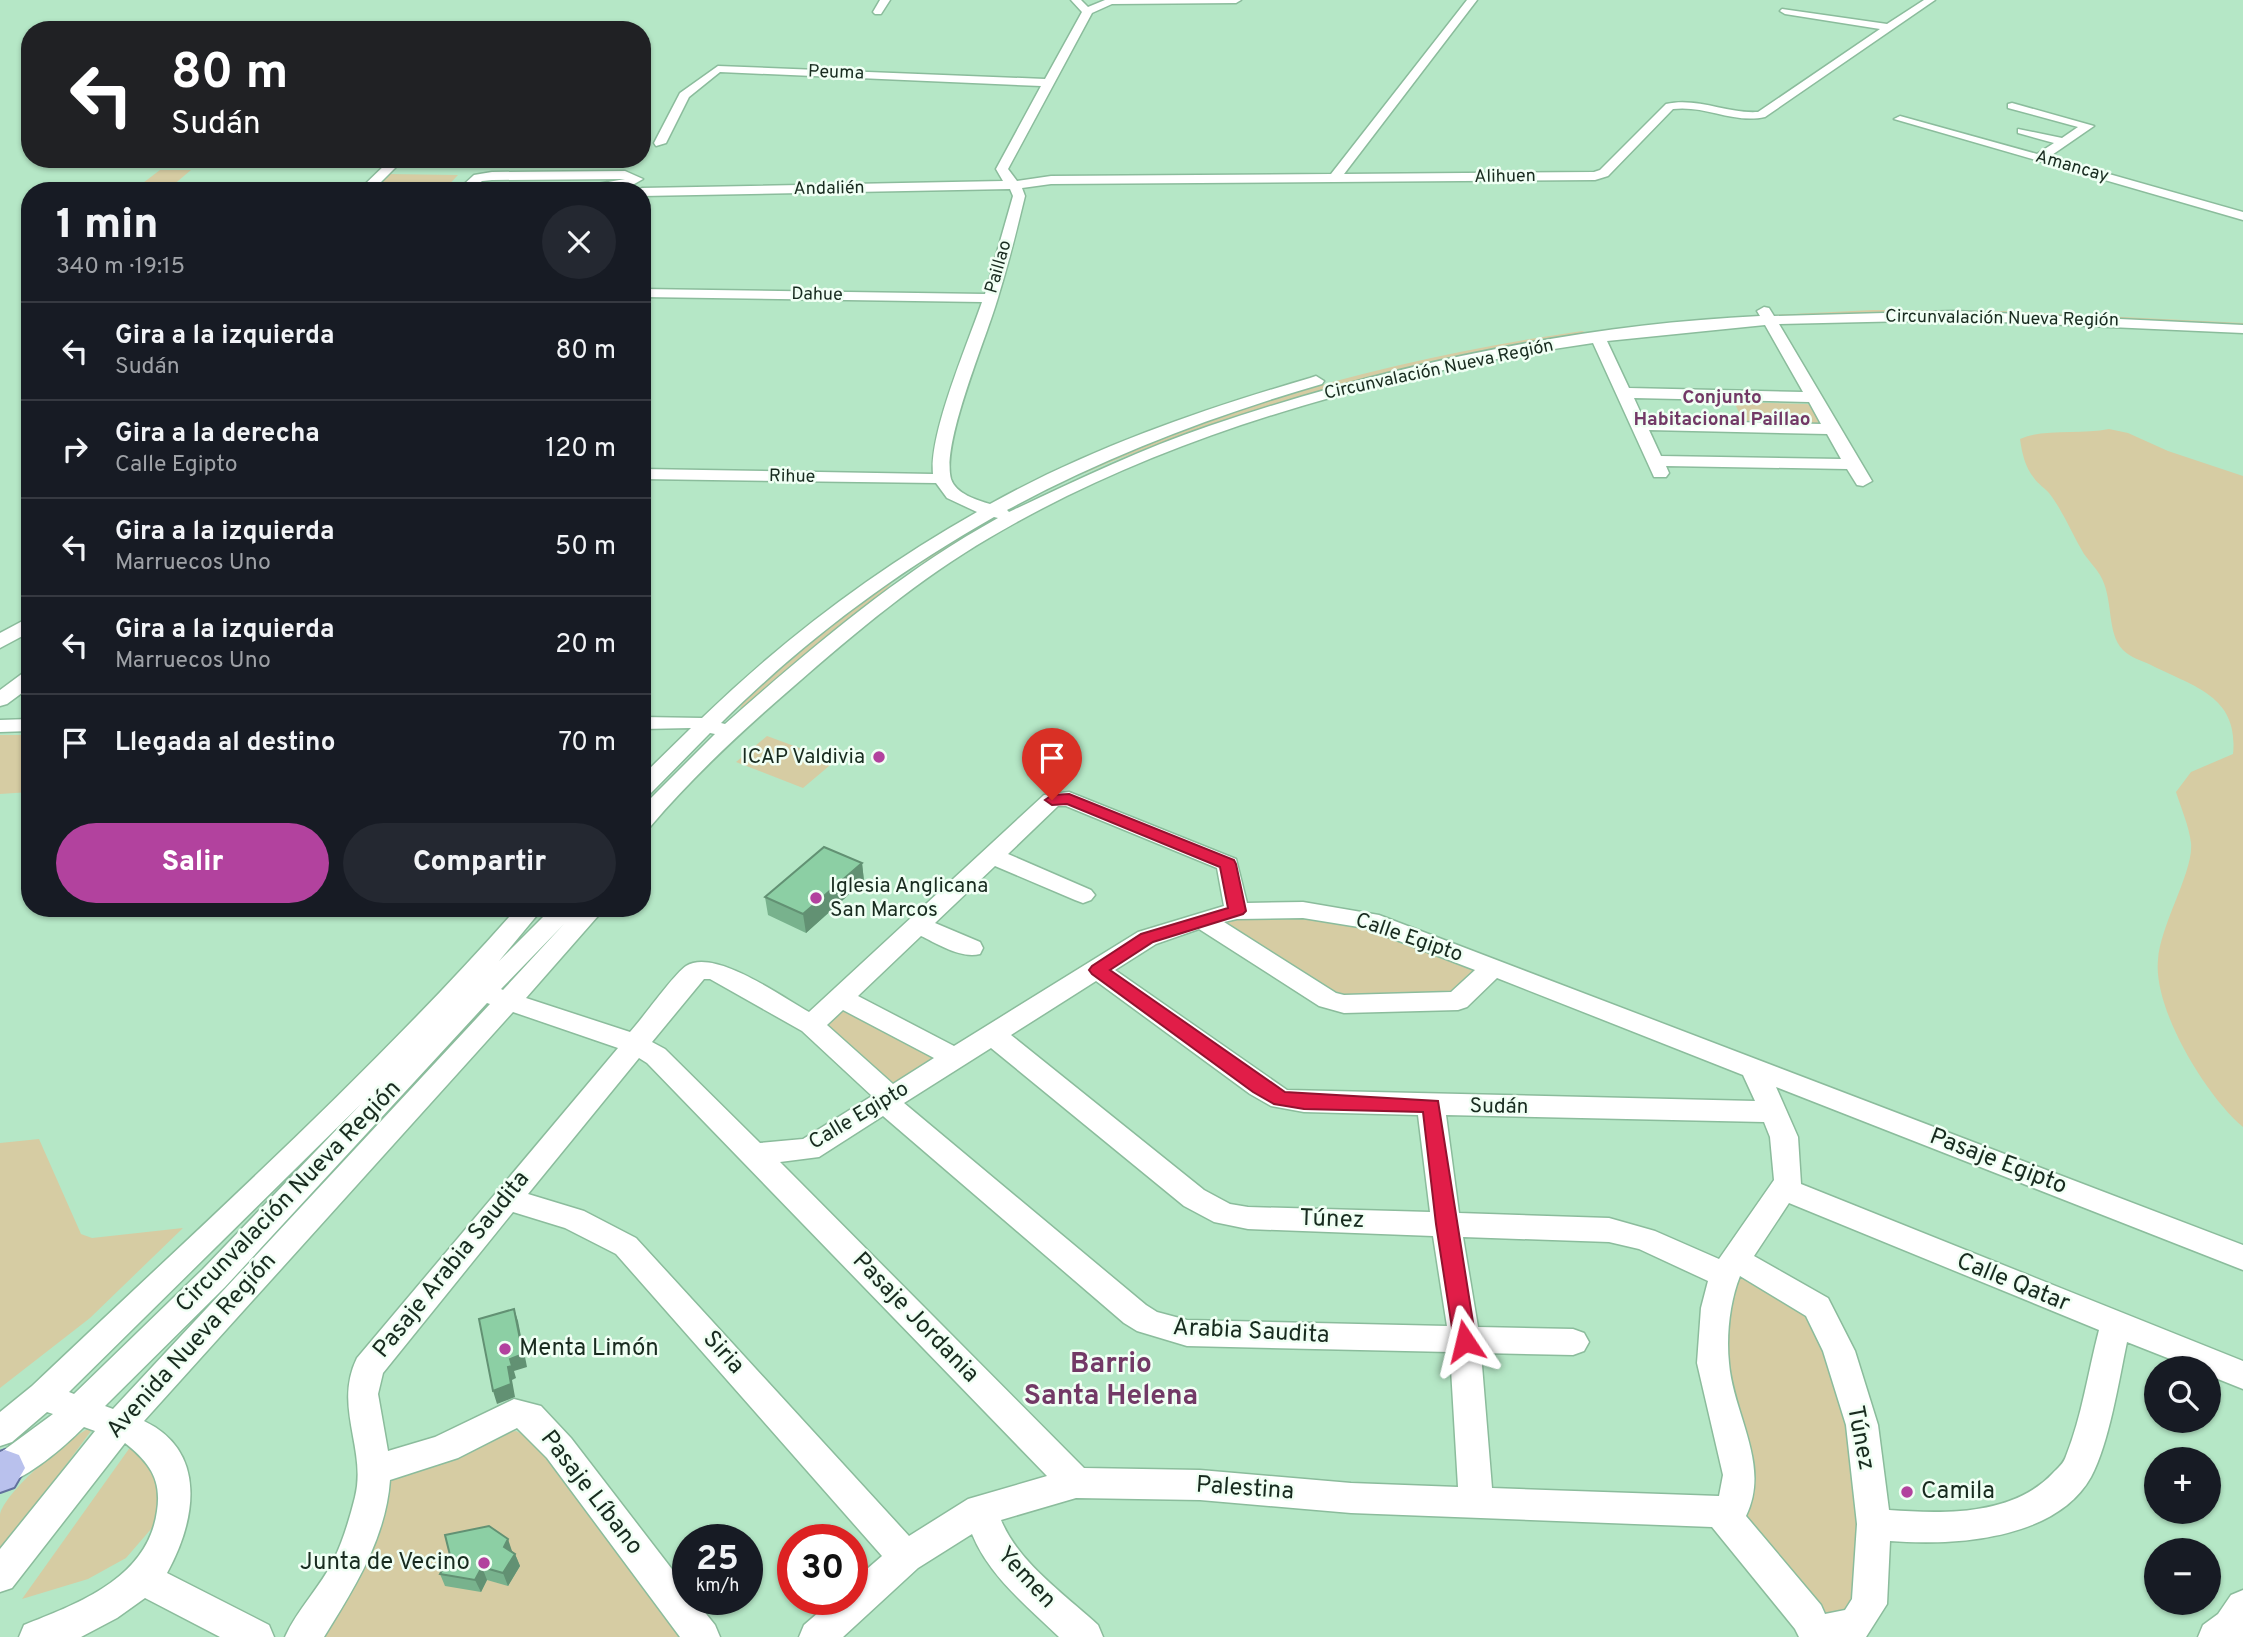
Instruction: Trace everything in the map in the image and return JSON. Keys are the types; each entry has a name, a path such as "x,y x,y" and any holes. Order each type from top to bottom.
{"street":[{"path":"878,12 885,0"},
{"path":"1082,5 1111,1 1235,0"},
{"path":"1335,178 1472,0"},
{"name":"Alihuen","path":"1015,185 1051,180 1599,175 1670,106 1683,104 1750,116 1761,115 1930,0"},
{"name":"Paillao","path":"941,477 940,470 959,388 991,298 1019,196 1015,185 1003,175 1002,169 1050,83 1082,5"},
{"path":"1785,11 1891,28"},
{"name":"Peuma","path":"660,143 684,95 718,69 1050,83"},
{"path":"2012,106 2088,126 2039,158"},
{"name":"Amancay","path":"1900,119 2243,216"},
{"path":"2022,131 2064,142"},
{"path":"374,182 388,168"},
{"path":"459,182 464,178 475,182"},
{"name":"Andalién","path":"651,192 1015,185"},
{"name":"Dahue","path":"651,293 991,298"},
{"name":"Circunvalación Nueva Región","path":"651,782 858,620 1002,514 1021,496 1182,423 1284,390 1433,353 1767,316 1961,307 2243,320"},
{"path":"1767,316 1863,481"},
{"name":"Circunvalación Nueva Región","path":"1767,316 1987,316 2243,329"},
{"path":"1596,335 1658,469 1854,464"},
{"name":"Circunvalación Nueva Región","path":"651,809 706,736 757,679 831,615 913,556 946,537 1230,424 1310,398 1387,377 1596,335"},
{"path":"1624,393 1814,397"},
{"path":"1639,425 1833,429"},
{"name":"Rihue","path":"651,474 928,480 941,477"},
{"path":"941,477 957,496 962,514 946,537"},
{"path":"957,496 988,499 1021,496"},
{"path":"957,496 1002,514"},
{"path":"0,642 21,629"},
{"path":"651,722 673,721 706,736"},
{"path":"0,726 21,725"},
{"path":"651,735 706,736"},
{"path":"811,1024 1052,800 1069,799 1228,864 1237,911"},
{"path":"993,856 1083,895"},
{"name":"Calle Egipto","path":"764,1153 809,1149 1147,938 1237,911 1303,910 1370,921 1753,1067"},
{"name":"Circunvalación Nueva Región","path":"1,1462 43,1396 183,1263 484,993 526,917"},
{"name":"Circunvalación Nueva Región","path":"1,1462 55,1434 80,1411 214,1278 557,917"},
{"name":"Avenida Nueva Región","path":"0,1576 118,1427 484,993 581,917"},
{"path":"1202,920 1318,996 1344,1004 1458,1001 1493,967"},
{"path":"916,925 971,948"},
{"name":"Arabia Saudita","path":"694,973 701,970 715,971 811,1024 888,1100 1135,1314 1148,1322 1186,1333 1573,1342"},
{"name":"Sudán","path":"1098,970 1280,1099 1432,1106 1773,1112"},
{"name":"Pasaje Arabia Saudita","path":"303,1637 349,1567 372,1495 374,1468 362,1394 368,1368 633,1043 694,973"},
{"name":"Pasaje Jordania","path":"484,993 633,1043 656,1056 764,1153 1076,1483"},
{"path":"841,998 955,1058"},
{"name":"Túnez","path":"992,1034 1194,1198 1212,1209 1248,1218 1608,1230 1645,1239 1787,1287 1816,1307 1839,1351 1862,1425 1874,1524 1869,1604 1856,1624 1816,1635 1808,1617 1721,1512"},
{"path":"1721,1512 1734,1505 1740,1475 1713,1363 1716,1308 1730,1268 1788,1182 1784,1137 1753,1067"},
{"name":"Pasaje Egipto","path":"1753,1067 2243,1258"},
{"path":"1432,1106 1446,1224 1465,1341 1476,1503"},
{"name":"Calle Qatar","path":"1783,1189 2243,1375"},
{"name":"Siria","path":"506,1199 574,1219 626,1245 906,1558"},
{"path":"1874,1524 1921,1529 2001,1520 2043,1504 2078,1469 2099,1402 2116,1325"},
{"path":"37,1637 98,1609 143,1579 169,1531 176,1503 171,1469 163,1454 136,1433 43,1396"},
{"name":"Pasaje Líbano","path":"374,1468 415,1461 469,1440 514,1413 530,1416 559,1448 702,1637"},
{"name":"Palestina","path":"817,1637 906,1558 980,1510 1076,1483 1200,1485 1351,1497 1721,1512"},
{"name":"Yemen","path":"980,1510 994,1545 1023,1579 1085,1637"},
{"path":"143,1579 256,1637"},
{"path":"2216,1637 2231,1626 2243,1607"}],"shaded area":[{"path":"160,170 191,170 177,182 144,182"},
{"path":"385,174 458,175 451,182 377,182"},
{"path":"1873,310 2001,311 2243,323 2243,327 2064,317 1774,315"},
{"path":"1582,331 1591,334 1382,375 1280,403 1229,419 1085,473 1081,472 1202,423 1327,384 1453,353"},
{"path":"1734,402 1807,404 1815,407 1825,425 1744,423"},
{"path":"2109,429 2128,433 2168,451 2243,476 2243,1127 2213,1095 2185,1050 2164,1002 2158,960 2164,931 2191,855 2189,830 2176,792 2191,772 2233,754 2233,734 2229,719 2221,706 2210,696 2123,650 2114,634 2107,594 2100,575 2084,554 2054,500 2031,474 2024,460 2020,439 2040,434"},
{"path":"993,521 896,578 882,594 833,631 749,706 740,708 745,699 829,623 943,545"},
{"path":"0,735 21,735 21,793 0,794"},
{"path":"767,736 835,761 803,788 736,762"},
{"path":"1286,916 1336,921 1373,929 1473,967 1472,976 1455,998 1331,995 1217,921"},
{"path":"843,1010 935,1053 935,1060 895,1087 823,1025 836,1012"},
{"path":"39,1139 81,1234 92,1238 183,1228 90,1318 0,1388 0,1143"},
{"path":"1760,1278 1778,1288 1819,1327 1844,1402 1859,1477 1857,1603 1830,1622 1746,1526 1725,1332 1735,1279"},
{"path":"94,1427 0,1554 0,1515 4,1505 39,1466"},
{"path":"516,1431 533,1440 689,1637 318,1637 383,1476 500,1433"},
{"path":"136,1439 164,1472 158,1521 126,1558 88,1579 22,1599"}],"building":[{"path":"824,847 862,863 803,914 765,897"},
{"name":"Menta Limón","path":"514,1309 523,1354 510,1359 512,1366 508,1367 511,1384 493,1391 479,1319"},
{"name":"Junta de Vecino","path":"489,1526 508,1539 504,1547 515,1554 503,1573 482,1567 475,1580 440,1574 450,1555 445,1535"}],"place":[{"name":"ICAP Valdivia","path":"879,757"},
{"name":"Iglesia Anglicana San Marcos","path":"816,898"},
{"name":"Menta Limón","path":"505,1349"},
{"name":"Camila","path":"1907,1492"},
{"name":"Junta de Vecino","path":"484,1563"}],"district":[{"name":"Conjunto Habitacional Paillao","path":"1722,409"},
{"name":"Barrio Santa Helena","path":"1111,1381"}],"route":[{"path":"1052,800 1069,799 1228,864 1237,911 1147,938 1098,970 1280,1099 1432,1106 1446,1224 1465,1341"}]}
